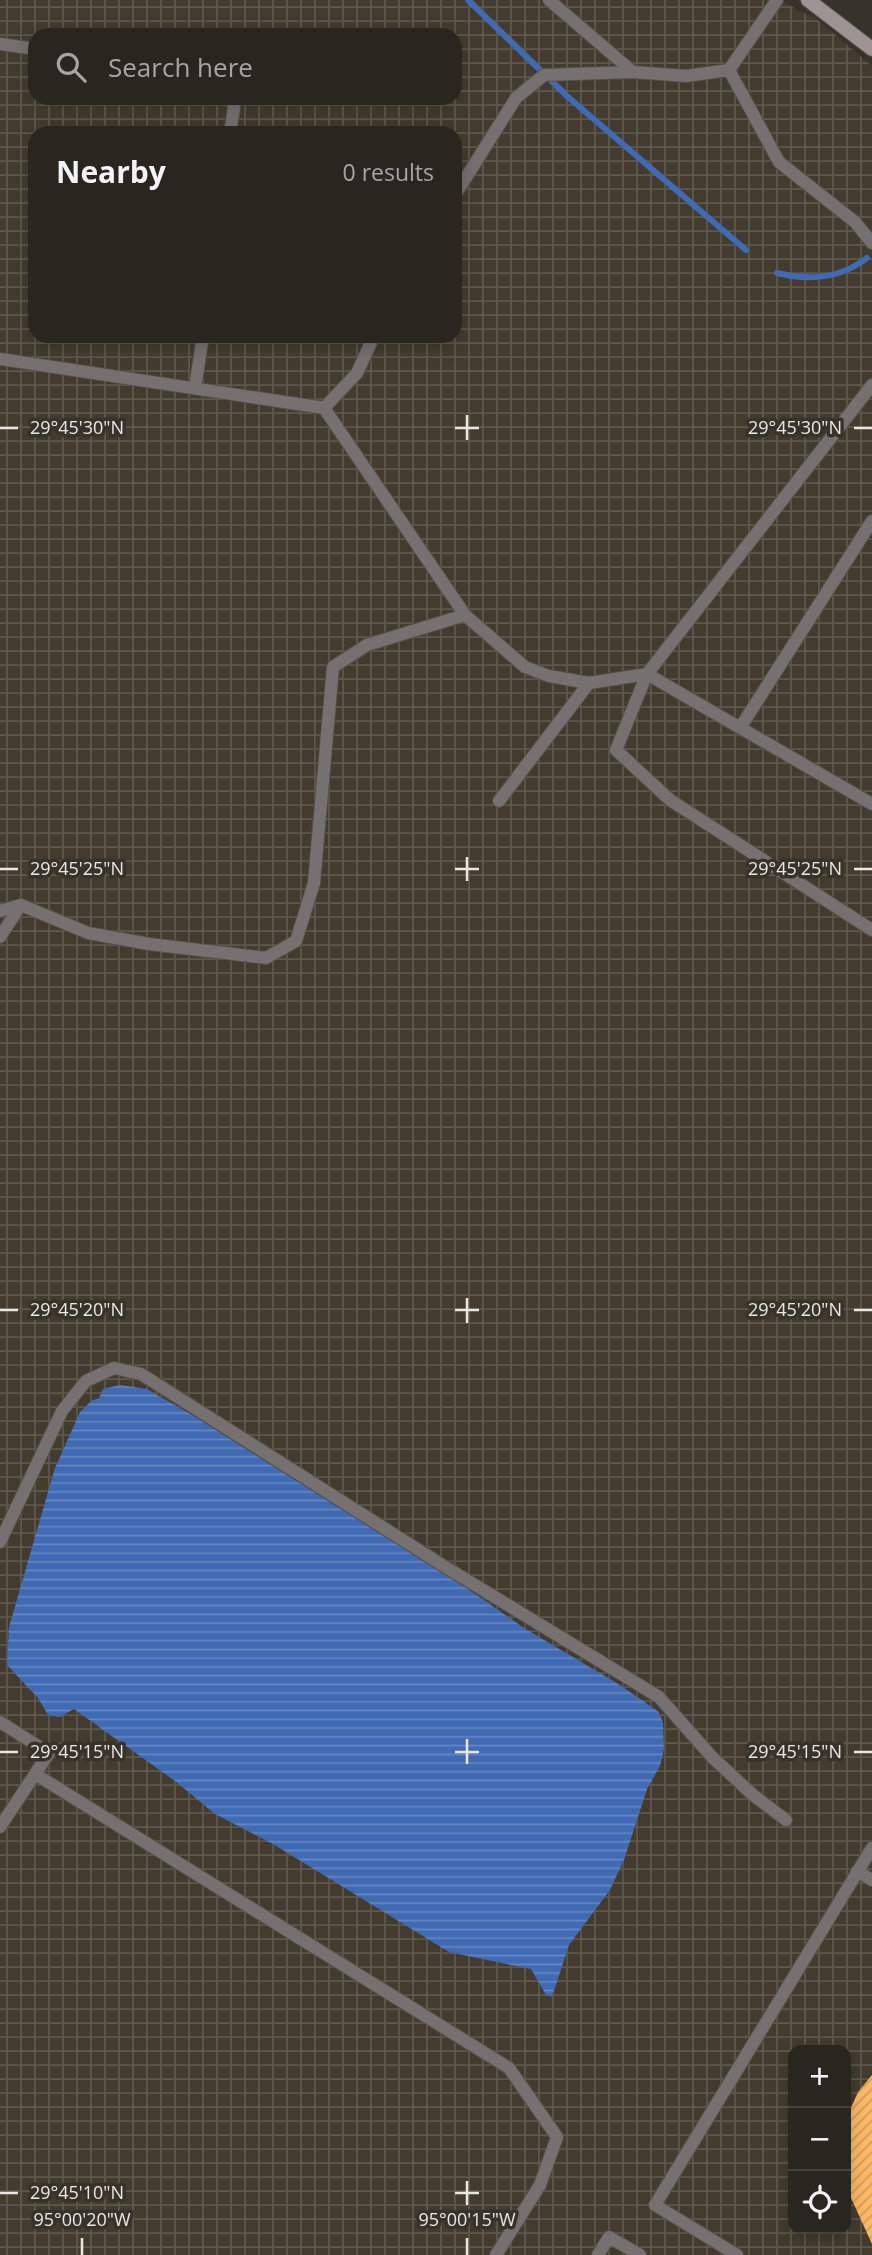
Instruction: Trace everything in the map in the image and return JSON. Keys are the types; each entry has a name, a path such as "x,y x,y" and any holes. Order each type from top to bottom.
{"main road":[{"path":"808,0 872,49"}],"lane":[{"path":"549,0 633,72"},
{"path":"462,184 516,97 544,75 633,72 686,76 729,70 777,0"},
{"path":"0,44 28,48"},
{"path":"729,70 779,162 855,222 872,243"},
{"path":"231,126 233,105"},
{"path":"195,388 202,343"},
{"path":"324,408 357,373 371,343"},
{"path":"0,359 324,408 465,615 525,667 549,676 589,683 647,674 872,804"},
{"path":"872,385 647,674 616,750 670,800 872,930"},
{"path":"740,728 872,520"},
{"path":"0,911 21,905 88,933 149,944 267,958 296,941 314,883 333,667 367,645 465,615"},
{"path":"499,801 589,683"},
{"path":"0,937 21,905"},
{"path":"0,1542 62,1411 86,1381 114,1368 141,1374 447,1568 659,1697 712,1757 753,1796 786,1820"},
{"path":"0,1722 49,1754 0,1827"},
{"path":"35,1774 509,2068 557,2137 540,2185 496,2255"},
{"path":"737,2255 656,2205 872,1848"},
{"path":"857,1871 872,1880"},
{"path":"598,2255 610,2237 640,2255"}],"shaded area":[{"path":"0,0 783,0 798,11 813,16 872,66 872,2255 0,2255"}],"water":[{"path":"120,1385 147,1389 194,1416 659,1712 663,1723 664,1749 660,1766 647,1789 624,1860 610,1890 569,1945 552,1997 546,1995 531,1969 449,1952 273,1844 215,1814 175,1781 74,1709 60,1717 48,1715 38,1698 7,1665 9,1627 55,1468 80,1412 91,1401 99,1398 103,1389"}],"building":[{"path":"872,2075 872,2244 851,2198 851,2108 858,2092"}],"waterway":[{"path":"468,0 568,97 746,250"},
{"path":"777,273 801,277 824,276 846,270 867,258"}]}
